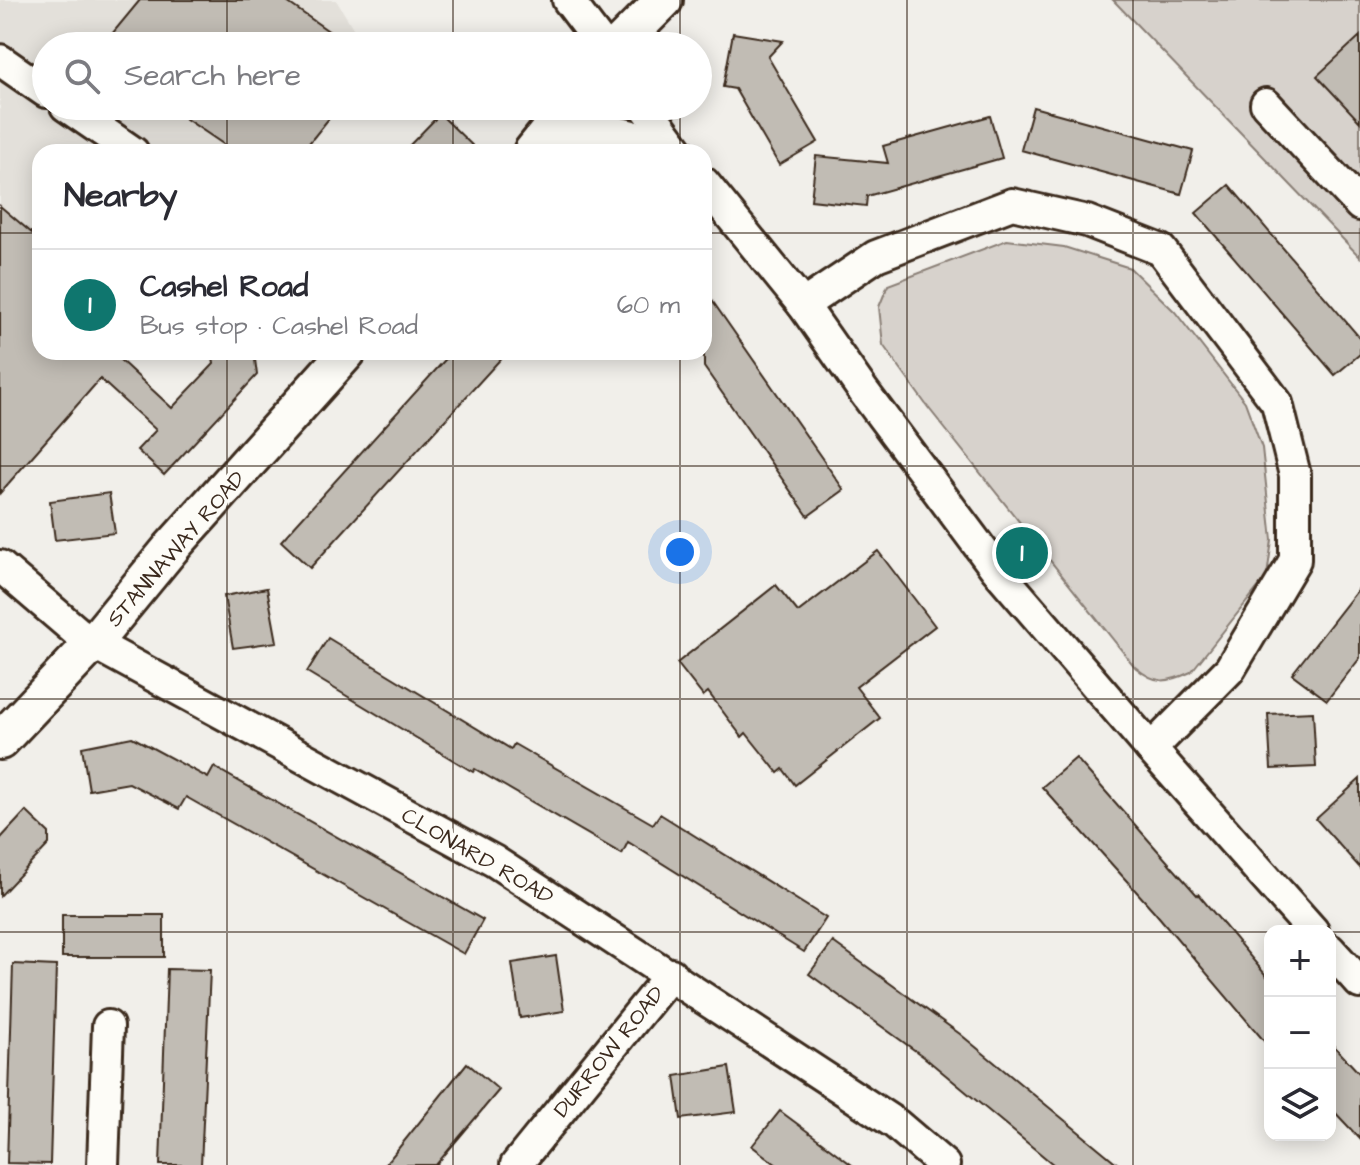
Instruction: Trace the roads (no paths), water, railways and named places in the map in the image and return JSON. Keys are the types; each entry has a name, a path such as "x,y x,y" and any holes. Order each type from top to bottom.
{"street":[{"path":"568,0 592,32"},
{"path":"632,32 664,0"},
{"path":"0,60 32,82"},
{"path":"1266,104 1360,205"},
{"path":"86,120 121,144"},
{"path":"539,144 558,120"},
{"path":"655,120 672,144"},
{"path":"542,144 580,130 606,130 628,133 657,144"},
{"path":"712,193 803,305 996,569 1308,925"},
{"path":"803,305 876,256 1012,204 1087,221 1161,250 1277,403 1295,475 1295,560 1230,669 1151,749"},
{"name":"STANNAWAY ROAD","path":"0,741 93,643 171,548 340,360"},
{"name":"CLONARD ROAD","path":"0,566 93,643 494,861 896,1124 944,1165"},
{"path":"1336,957 1360,983"},
{"name":"DURROW ROAD","path":"516,1165 671,974"},
{"path":"103,1165 108,1026"}],"place":[{"name":"Cashel Road","path":"1022,553"}]}
